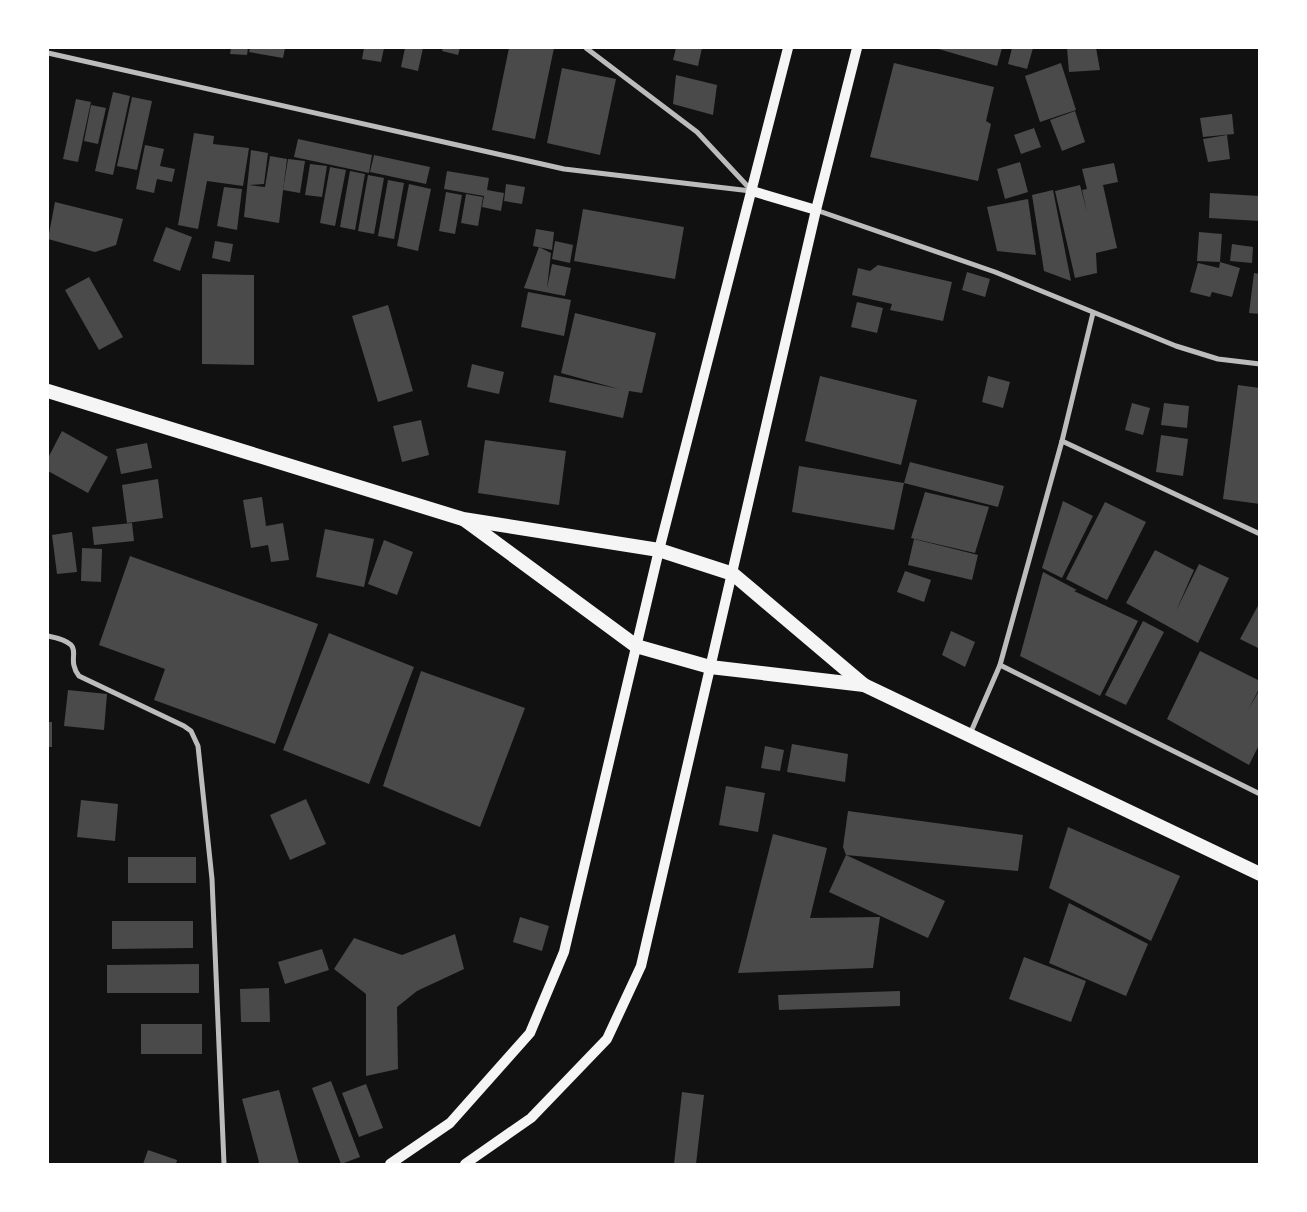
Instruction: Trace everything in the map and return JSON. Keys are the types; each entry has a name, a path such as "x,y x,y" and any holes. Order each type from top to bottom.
{"highway":[{"path":"48,391 463,519 659,550 733,574 864,685 1260,874"},
{"path":"463,519 636,646 710,667 864,685"}],"main road":[{"path":"390,1164 450,1123 530,1033 564,952 659,550 788,48"},
{"path":"465,1164 531,1118 607,1039 641,966 816,210 857,48"},
{"path":"752,191 816,210"}],"street":[{"path":"586,48 698,132 752,191"},
{"path":"48,53 564,170 752,191"},
{"path":"816,210 995,272 1176,346 1218,359 1260,364"},
{"path":"969,736 1000,665 1062,441 1093,313"},
{"path":"1062,441 1260,534"},
{"path":"48,636 71,644 74,648 75,671 79,676 184,726 191,731 198,746 212,879 224,1164"},
{"path":"1000,665 1260,794"}],"building":[{"path":"231,48 248,48 247,55 230,54"},
{"path":"250,48 285,48 283,58 249,52"},
{"path":"364,48 384,48 381,62 362,59"},
{"path":"405,48 423,48 418,71 401,67"},
{"path":"443,48 460,48 458,55 442,51"},
{"path":"509,48 554,48 535,139 492,130"},
{"path":"676,48 702,48 698,66 673,60"},
{"path":"935,48 1002,48 997,66"},
{"path":"1012,48 1033,48 1027,69 1008,64"},
{"path":"1067,48 1096,48 1100,70 1069,72"},
{"path":"894,63 994,87 986,121 991,124 978,181 870,157"},
{"path":"1061,63 1076,110 1040,122 1025,76"},
{"path":"562,68 616,79 600,155 547,143"},
{"path":"676,75 717,85 713,115 673,104"},
{"path":"113,92 130,96 113,175 95,171"},
{"path":"132,97 152,101 137,170 117,166"},
{"path":"76,99 91,102 78,162 63,159"},
{"path":"91,105 106,108 98,144 84,141"},
{"path":"1075,111 1085,142 1062,151 1050,120"},
{"path":"1232,114 1234,134 1203,137 1200,118"},
{"path":"1034,128 1041,147 1021,154 1014,135"},
{"path":"194,133 214,136 213,144 249,148 243,186 207,181 198,229 178,225"},
{"path":"1227,135 1230,159 1208,162 1203,139"},
{"path":"298,139 372,155 369,173 294,157"},
{"path":"145,145 164,149 160,166 175,169 172,182 157,179 154,193 136,189"},
{"path":"251,150 268,153 264,184 249,185 265,187 270,156 287,159 279,223 244,217"},
{"path":"374,155 430,167 426,184 370,172"},
{"path":"288,159 305,161 300,193 283,190"},
{"path":"1020,162 1028,192 1005,199 997,169"},
{"path":"1114,163 1118,182 1103,185 1117,248 1096,253 1097,273 1075,278 1055,191 1080,185 1087,212 1082,190 1087,189 1082,169"},
{"path":"310,164 327,166 322,197 305,195"},
{"path":"330,167 346,170 335,226 320,223"},
{"path":"350,171 365,174 355,230 340,227"},
{"path":"447,171 489,178 487,190 504,193 501,211 482,207 484,196 444,189"},
{"path":"368,175 384,178 374,234 358,231"},
{"path":"388,180 404,183 394,239 378,236"},
{"path":"409,184 431,189 418,251 397,246"},
{"path":"506,184 525,187 522,204 504,201"},
{"path":"224,187 242,189 237,230 217,226"},
{"path":"1053,190 1071,281 1044,271 1032,195"},
{"path":"446,192 462,195 455,234 439,231"},
{"path":"1210,193 1260,196 1260,221 1209,218"},
{"path":"466,194 483,197 478,226 461,223"},
{"path":"1028,199 1036,255 997,251 987,207"},
{"path":"55,202 123,219 116,245 95,252 48,239"},
{"path":"583,209 684,227 675,279 574,261"},
{"path":"166,227 192,237 180,271 153,261"},
{"path":"536,229 554,232 552,250 533,246"},
{"path":"1199,232 1222,234 1220,262 1197,261"},
{"path":"215,241 233,244 230,262 212,258"},
{"path":"555,241 573,245 570,263 552,259"},
{"path":"1232,244 1253,247 1252,263 1230,261"},
{"path":"539,247 551,253 547,288 552,264 571,268 565,296 524,288"},
{"path":"1220,262 1240,268 1232,297 1212,292 1210,297 1190,292 1198,263 1219,268"},
{"path":"878,265 952,282 943,321 890,310 892,304 852,295 858,268 870,271"},
{"path":"967,272 990,279 985,297 962,290"},
{"path":"1254,273 1260,274 1260,314 1249,313"},
{"path":"202,274 254,275 254,365 202,364"},
{"path":"89,277 123,337 99,350 65,290"},
{"path":"528,292 571,300 564,336 521,327"},
{"path":"857,302 883,308 877,333 851,327"},
{"path":"388,305 413,391 378,402 352,316"},
{"path":"575,313 656,333 642,393 629,391 623,418 549,402 554,375 619,389 561,373"},
{"path":"472,364 504,372 499,394 467,387"},
{"path":"820,376 917,400 901,465 805,441"},
{"path":"988,376 1010,382 1003,408 982,402"},
{"path":"1238,385 1260,388 1260,504 1223,499"},
{"path":"1132,403 1150,408 1143,435 1125,430"},
{"path":"1164,403 1189,406 1187,428 1161,425"},
{"path":"421,420 429,455 402,462 393,426"},
{"path":"62,431 108,457 88,493 48,471 48,458"},
{"path":"1161,435 1188,439 1183,476 1156,472"},
{"path":"485,440 566,451 559,505 478,493"},
{"path":"147,443 152,468 121,474 116,449"},
{"path":"910,462 1004,486 998,507 904,483"},
{"path":"799,466 904,483 894,530 792,512"},
{"path":"158,479 163,518 127,523 122,485"},
{"path":"925,492 989,507 975,553 911,538"},
{"path":"262,497 266,526 283,523 289,560 271,562 268,545 251,548 243,500"},
{"path":"1063,501 1093,516 1062,578 1042,568"},
{"path":"1105,502 1146,522 1107,600 1066,579"},
{"path":"132,523 134,541 94,545 92,527"},
{"path":"325,529 374,539 364,587 316,577"},
{"path":"72,532 77,572 57,574 52,535"},
{"path":"914,539 978,555 972,580 908,565"},
{"path":"384,540 413,552 397,595 368,584"},
{"path":"82,548 102,549 101,582 81,581"},
{"path":"1155,550 1194,570 1176,611 1199,564 1229,578 1198,643 1126,603"},
{"path":"130,556 318,624 275,744 154,700 165,669 99,645"},
{"path":"905,571 931,580 924,602 897,592"},
{"path":"1043,572 1077,590 1074,591 1138,621 1100,696 1020,656"},
{"path":"1260,602 1260,649 1240,639"},
{"path":"1143,621 1164,632 1126,705 1105,695"},
{"path":"951,631 975,642 965,667 942,655"},
{"path":"329,633 414,667 369,784 283,750"},
{"path":"1200,651 1260,681 1260,687 1248,710 1260,689 1260,743 1249,765 1167,719"},
{"path":"421,671 525,708 480,827 383,786"},
{"path":"68,690 107,694 104,730 64,726"},
{"path":"48,722 52,722 52,747 48,747"},
{"path":"792,744 848,754 845,782 787,772"},
{"path":"765,746 784,750 780,771 761,768"},
{"path":"726,786 765,793 758,832 719,825"},
{"path":"306,799 326,844 290,860 270,815"},
{"path":"81,800 118,804 115,841 77,837"},
{"path":"848,811 1023,835 1018,871 846,855 843,847"},
{"path":"1068,827 1180,876 1151,941 1049,888"},
{"path":"773,834 827,848 810,918 880,917 873,968 738,973"},
{"path":"846,855 945,901 928,938 829,892"},
{"path":"128,857 196,857 196,883 128,883"},
{"path":"1069,903 1148,944 1126,996 1049,963"},
{"path":"520,917 549,926 542,951 513,942"},
{"path":"112,921 193,921 193,948 112,949"},
{"path":"455,934 464,969 417,991 397,1007 398,1069 366,1076 366,994 334,969 354,938 402,955"},
{"path":"322,949 329,970 285,984 278,962"},
{"path":"1024,957 1086,981 1071,1022 1009,999"},
{"path":"199,964 199,993 107,993 107,965"},
{"path":"269,988 270,1022 241,1022 240,989"},
{"path":"900,991 900,1006 779,1010 778,995"},
{"path":"141,1024 202,1024 202,1054 141,1054"},
{"path":"331,1081 360,1157 341,1164 312,1088"},
{"path":"366,1084 383,1128 359,1137 342,1093"},
{"path":"279,1090 299,1164 257,1164 259,1162 242,1099"},
{"path":"682,1092 704,1095 696,1164 674,1164"},
{"path":"148,1150 177,1160 176,1164 143,1164"}]}
